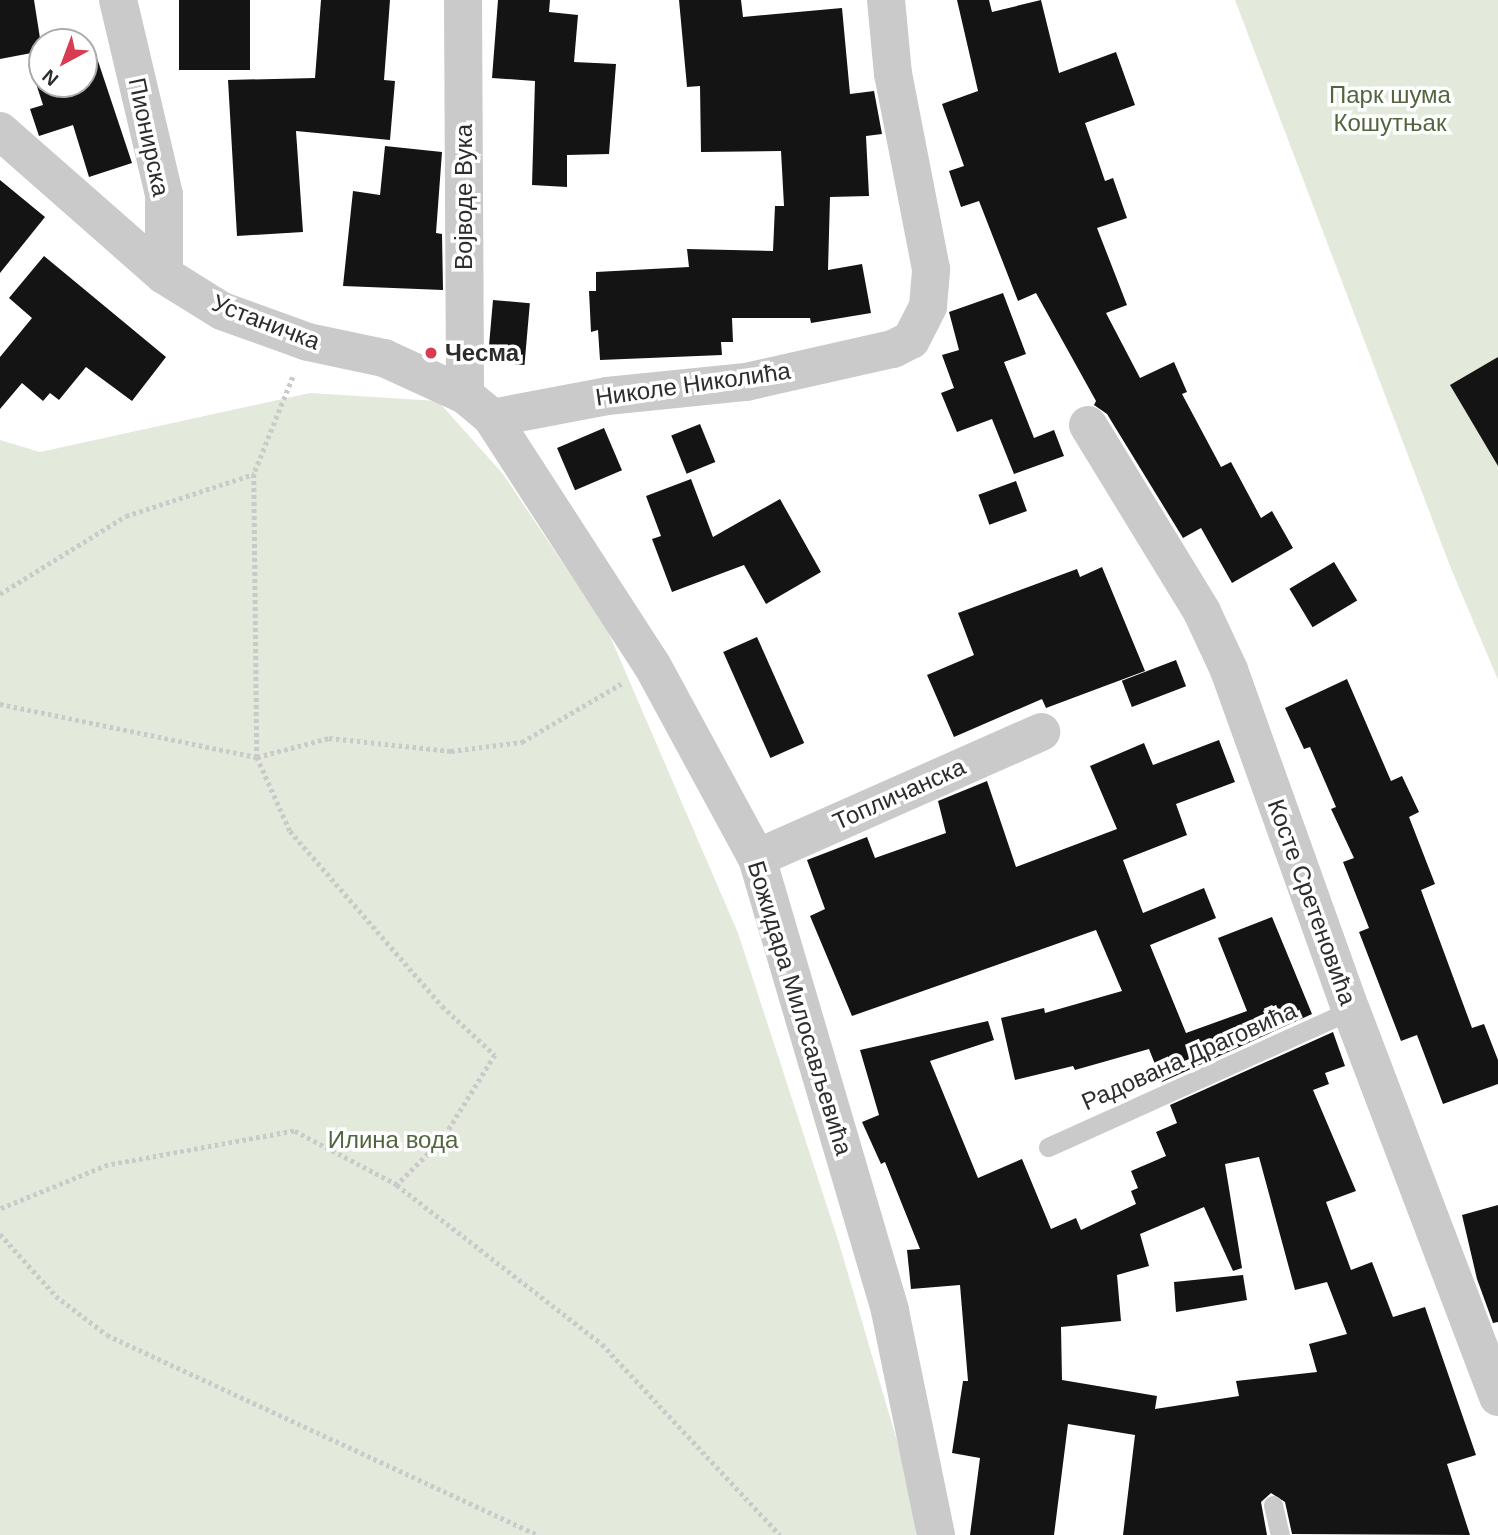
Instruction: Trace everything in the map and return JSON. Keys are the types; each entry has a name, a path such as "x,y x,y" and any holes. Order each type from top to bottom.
{"street":[{"name":"Пионирска","path":"118,0 164,195 164,275"},
{"name":"Војводе Вука","path":"463,0 479,406"},
{"name":"Николе Николића","path":"479,406 746,382 893,349 911,340 929,306 931,279 892,75 886,0"},
{"name":"Устаничка","path":"0,131 164,275 222,311 308,342 384,358 479,406"},
{"name":"Божидара Милосављевића","path":"479,406 652,665 757,858 890,1311 936,1535"},
{"name":"Косте Сретеновића","path":"1088,425 1202,612 1229,670 1351,1010 1498,1397"},
{"name":"Топличанска","path":"757,858 1041,732"}],"lane":[{"name":"Радована Драговића","path":"1048,1147 1351,1010"},
{"path":"1273,1505 1280,1535"}],"path":[{"path":"308,342 254,474 257,757 290,831 442,1006 495,1055 443,1139 397,1185"},
{"path":"0,594 127,516 254,474"},
{"path":"0,704 257,757 329,738 451,751 522,742 652,665"},
{"path":"0,1209 108,1165 294,1131 397,1185 602,1344 780,1535"},
{"path":"0,1234 56,1296 107,1335 538,1535"}],"green space":[{"name":"Парк шума Кошутњак","path":"1235,0 1498,0 1498,680 1450,566"},
{"name":"Илина вода","path":"310,393 438,401 503,474 607,629 738,933 839,1243 912,1492 916,1535 0,1535 0,440 40,452"}],"building":[{"path":"0,0 34,0 38,28 28,28 28,54 0,59"},
{"path":"179,0 250,0 250,70 179,70"},
{"path":"321,0 390,0 384,80 395,81 390,140 296,131 303,232 237,236 228,80 315,78"},
{"path":"498,0 550,0 549,12 578,15 574,62 616,64 609,154 567,155 567,187 532,185 535,81 492,78"},
{"path":"679,0 741,0 743,17 842,8 850,94 874,91 882,134 866,136 869,196 830,197 828,270 862,264 871,313 811,323 810,318 732,318 733,342 721,342 722,355 600,360 598,330 591,332 589,291 596,291 596,272 689,267 687,249 773,251 775,206 784,206 781,151 701,152 700,86 687,87"},
{"path":"957,0 989,0 992,12 1041,0 1059,73 1116,52 1135,105 1085,123 1105,181 1113,178 1127,218 1097,228 1127,305 1106,313 1140,378 1174,362 1187,392 1182,394 1221,467 1231,462 1261,518 1272,511 1293,548 1232,583 1201,528 1183,538 1107,414 1094,405 1096,401 1036,293 1018,301 979,201 961,207 949,171 964,166 942,104 978,91"},
{"path":"98,61 132,163 89,177 73,125 39,136 30,109 43,105 41,98 98,98"},
{"path":"385,146 442,152 436,233 442,234 443,290 343,286 353,191 380,195"},
{"path":"0,180 45,217 0,273"},
{"path":"44,256 166,357 132,401 86,367 59,400 50,393 43,401 22,383 0,409 0,357 32,318 9,298"},
{"path":"1003,293 1026,354 1004,362 1034,438 1054,430 1064,456 1014,474 992,419 957,432 941,393 954,388 942,355 959,350 949,312"},
{"path":"493,300 530,303 524,365 488,362"},
{"path":"1498,357 1498,466 1450,385"},
{"path":"700,424 715,462 687,474 671,436"},
{"path":"604,428 622,470 575,490 557,448"},
{"path":"691,479 713,537 780,499 821,572 766,604 744,565 672,592 652,539 661,536 646,496"},
{"path":"1016,481 1027,511 989,525 978,495"},
{"path":"1334,562 1357,601 1313,627 1289,589"},
{"path":"1102,567 1145,671 1046,708 1042,699 954,737 927,675 974,655 958,613 1077,569 1080,577"},
{"path":"757,637 804,743 770,758 723,652"},
{"path":"1176,660 1186,686 1132,707 1122,681"},
{"path":"1347,679 1391,781 1402,776 1419,812 1409,817 1435,884 1421,890 1472,1028 1484,1024 1498,1060 1498,1084 1443,1104 1417,1035 1401,1041 1359,932 1369,928 1343,862 1354,858 1331,809 1336,807 1310,747 1304,749 1285,708"},
{"path":"1219,740 1235,782 1176,804 1187,835 1123,860 1143,913 1204,888 1216,918 1150,945 1186,1033 1247,1011 1218,938 1272,917 1312,1014 1162,1082 1149,1049 1075,1070 1073,1066 1015,1080 1001,1018 1044,1008 1045,1013 1122,991 1096,930 852,1016 810,916 825,909 807,860 867,837 875,858 946,833 938,801 987,781 1016,867 1117,829 1090,766 1144,743 1153,765"},
{"path":"988,1021 994,1040 930,1061 978,1178 1022,1159 1051,1229 1076,1218 1081,1230 1136,1204 1131,1191 1138,1188 1131,1171 1166,1156 1156,1132 1177,1123 1170,1105 1333,1032 1345,1066 1325,1073 1329,1084 1313,1090 1356,1191 1326,1202 1351,1270 1372,1262 1393,1317 1425,1307 1476,1455 1447,1464 1470,1535 1292,1534 1285,1502 1271,1493 1261,1502 1267,1535 1123,1535 1135,1435 1068,1424 1054,1535 970,1535 980,1458 952,1453 963,1381 968,1381 960,1285 911,1289 907,1250 920,1249 885,1162 881,1164 862,1122 879,1115 860,1050","holes":["1259,1157 1295,1290 1327,1282 1347,1334 1309,1344 1317,1372 1236,1381 1239,1396 1155,1409 1157,1396 1062,1380 1061,1327 1121,1321 1117,1275 1149,1266 1140,1234 1204,1207 1233,1271 1242,1268 1225,1164"]},
{"path":"1498,1205 1498,1322 1493,1323 1477,1279 1462,1215"},
{"path":"1243,1275 1247,1300 1176,1312 1174,1282"}],"place":[{"name":"Чесма","path":"431,353"}]}
